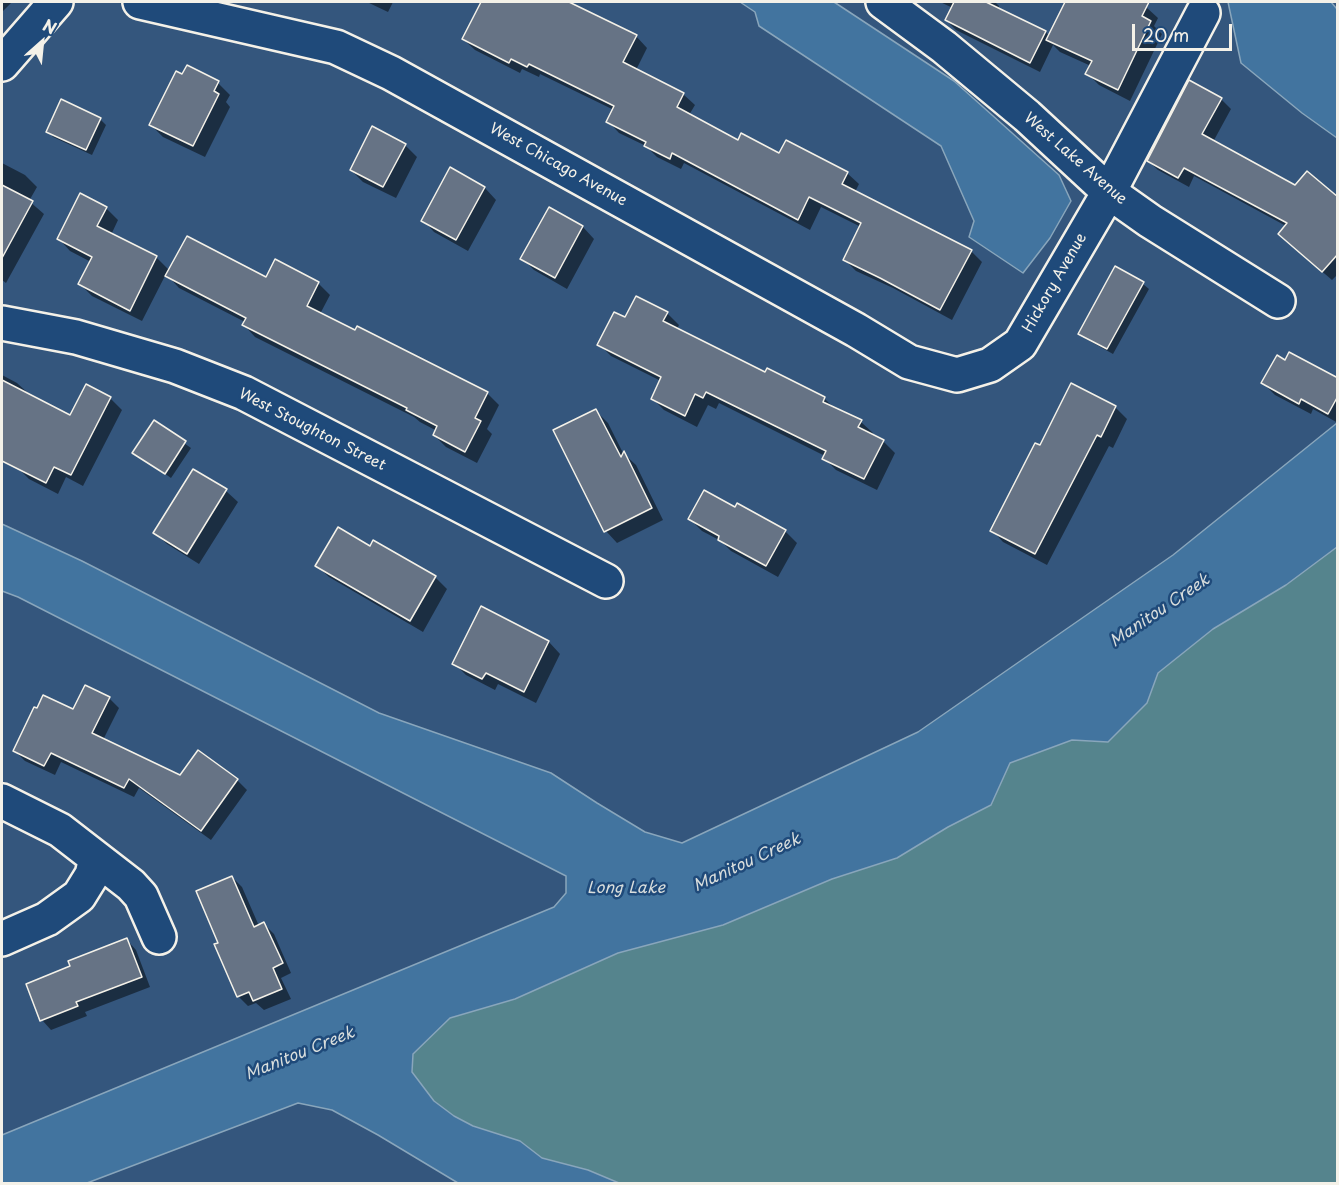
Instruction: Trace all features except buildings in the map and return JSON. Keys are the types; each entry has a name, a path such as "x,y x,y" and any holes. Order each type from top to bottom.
{"street":[{"path":"2,64 56,2"},
{"name":"West Lake Avenue","path":"884,2 944,47 1027,116 1108,192 1278,301"},
{"name":"West Chicago Avenue","path":"157,4 336,47 391,73 846,324 909,362 957,375"},
{"name":"Hickory Avenue","path":"957,375 990,365 1020,344 1108,192 1203,13"},
{"name":"West Stoughton Street","path":"2,323 76,337 164,362 244,393 606,581"},
{"path":"2,801 60,830 131,885 141,896 159,937"},
{"path":"2,939 47,920 79,896 92,875 96,858"}],"green space":[{"path":"1337,547 1337,1183 619,1183 588,1170 542,1158 520,1141 473,1126 454,1116 434,1101 412,1072 413,1054 450,1018 515,999 618,953 723,925 832,879 897,858 948,827 991,805 1010,763 1072,740 1108,742 1147,703 1158,673 1213,629 1286,585"}],"water":[{"path":"740,2 834,2 954,81 1059,175 1071,201 1050,238 1023,273 969,237 974,221 941,146 759,26 755,12"},
{"path":"1228,2 1331,2 1337,9 1337,138 1302,113 1241,63"},
{"name":"Long Lake","path":"1337,423 1337,547 1286,585 1213,629 1158,673 1147,703 1108,742 1072,740 1010,763 991,805 948,827 897,858 832,879 723,925 618,953 515,999 450,1018 413,1054 412,1072 434,1101 454,1116 473,1126 520,1141 542,1158 588,1170 619,1183 458,1183 332,1110 298,1103 87,1183 2,1183 2,1135 554,907 566,893 566,876 18,597 2,591 2,524 82,561 379,713 551,773 645,832 682,843 918,732 1173,555"}],"water label":[{"name":"Manitou Creek","path":"1160,611"},
{"name":"Manitou Creek","path":"747,863"},
{"name":"Manitou Creek","path":"300,1054"}]}
